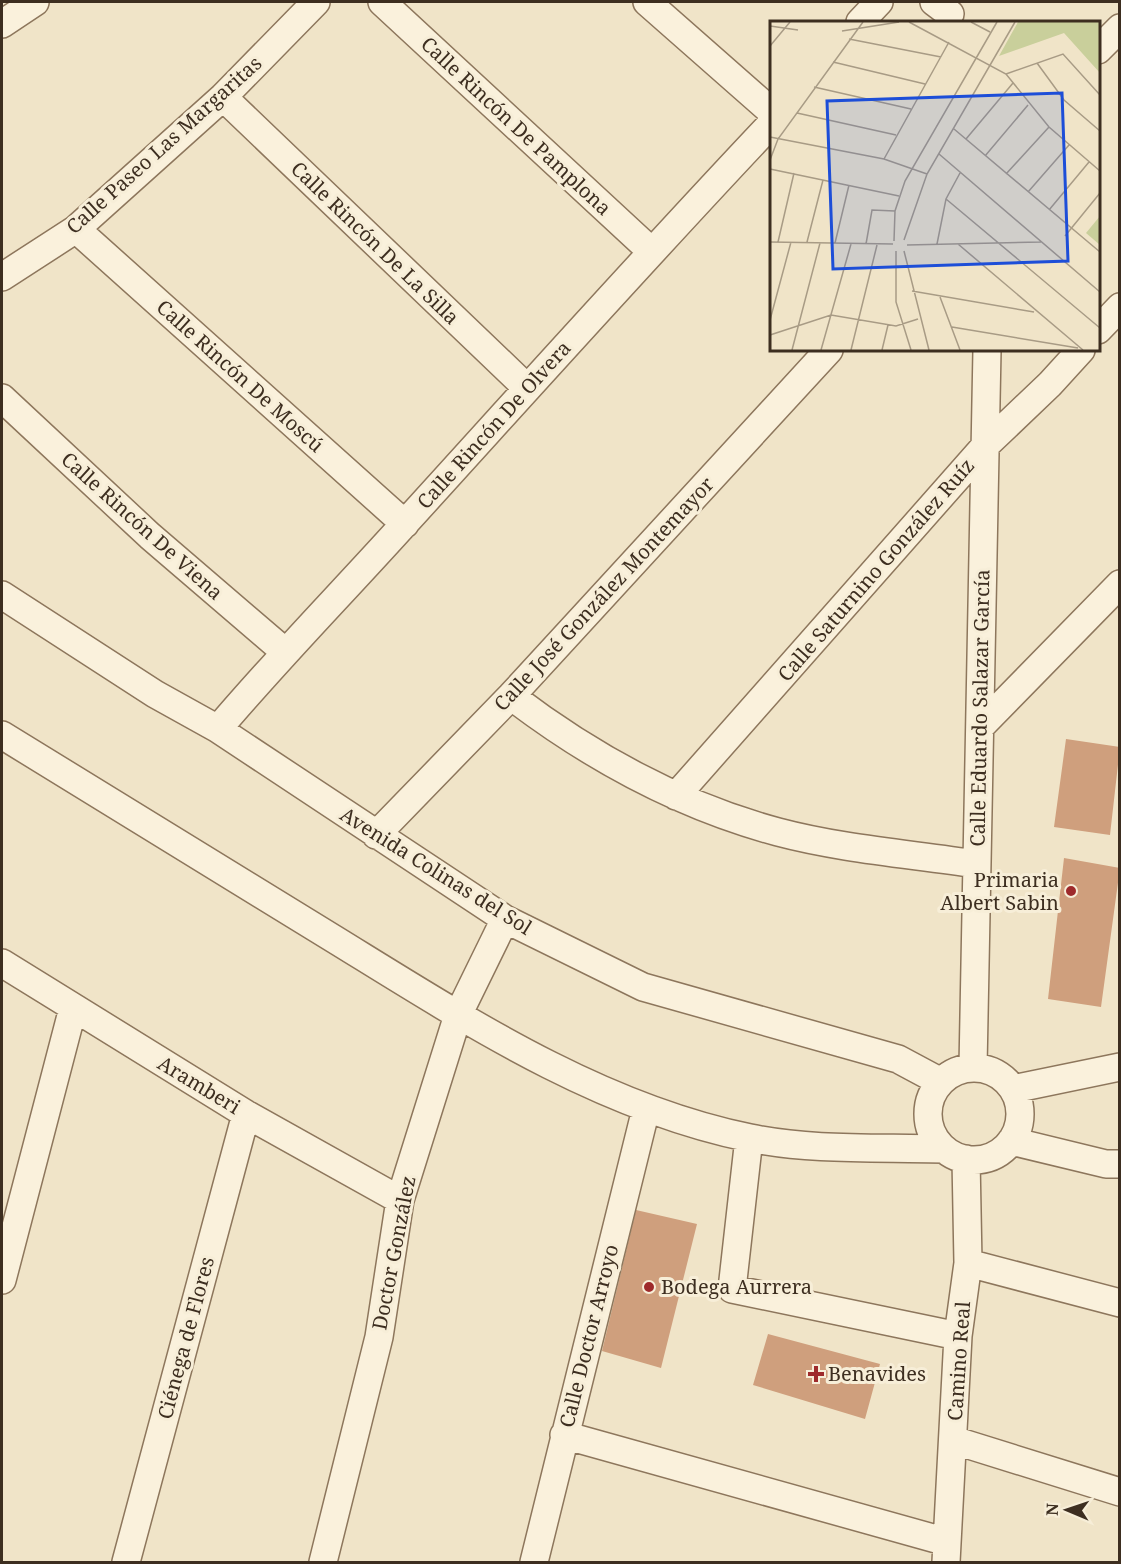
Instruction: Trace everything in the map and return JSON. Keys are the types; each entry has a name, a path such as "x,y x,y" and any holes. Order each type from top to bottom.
{"street":[{"path":"2,24 35,2"},
{"name":"Calle Paseo Las Margaritas","path":"2,277 76,229 223,97 316,2"},
{"name":"Calle Rincón De Pamplona","path":"382,2 651,251"},
{"path":"647,2 770,111"},
{"path":"861,21 879,2"},
{"path":"1100,48 1119,28"},
{"name":"Calle Rincón De La Silla","path":"223,97 527,388"},
{"name":"Calle Rincón De Olvera","path":"218,729 284,651 405,524 651,251 770,124"},
{"name":"Calle Rincón De Moscú","path":"76,229 405,524"},
{"path":"1100,328 1119,306"},
{"name":"Calle José González Montemayor","path":"376,835 511,696 828,351"},
{"name":"Calle Eduardo Salazar García","path":"973,1067 987,351"},
{"name":"Calle Saturnino González Ruíz","path":"676,796 986,445 1050,384 1080,351"},
{"name":"Calle Rincón De Viena","path":"2,398 150,536 284,651"},
{"path":"980,727 1119,584"},
{"name":"Avenida Colinas del Sol","path":"2,595 155,694 218,729 505,919 643,987 898,1059 941,1082"},
{"path":"511,696 560,733 676,796 777,832 825,842 976,864"},
{"path":"2,735 458,1015 552,1065 646,1109 749,1138 801,1146 955,1154 980,1160 993,1156 1011,1141 1019,1126 1020,1113 1013,1089 996,1073 973,1067 961,1069 941,1082 932,1095 928,1109 929,1124 955,1154"},
{"name":"Doctor González","path":"323,1563 378,1337 400,1200 458,1015 505,919"},
{"name":"Aramberi","path":"2,963 246,1114 400,1200"},
{"path":"2,1280 73,1008"},
{"path":"1013,1089 1119,1067"},
{"name":"Calle Doctor Arroyo","path":"534,1563 646,1109"},
{"name":"Ciénega de Flores","path":"126,1563 246,1114"},
{"path":"749,1138 732,1289 958,1336"},
{"path":"1011,1141 1106,1164 1119,1164"},
{"name":"Camino Real","path":"946,1552 958,1336 968,1263 955,1154"},
{"path":"968,1263 1119,1303"},
{"path":"564,1435 946,1552"},
{"path":"953,1440 1119,1492"}],"building":[{"path":"1066,739 1120,747 1110,835 1054,827"},
{"path":"1064,858 1120,868 1101,1007 1048,999"},
{"name":"Bodega Aurrera","path":"636,1210 697,1224 661,1368 602,1351"},
{"name":"Benavides","path":"768,1334 880,1364 865,1419 753,1385"}],"place":[{"name":"Primaria Albert Sabin","path":"1071,891"},
{"name":"Bodega Aurrera","path":"649,1287"},
{"name":"Benavides","path":"816,1374"}]}
